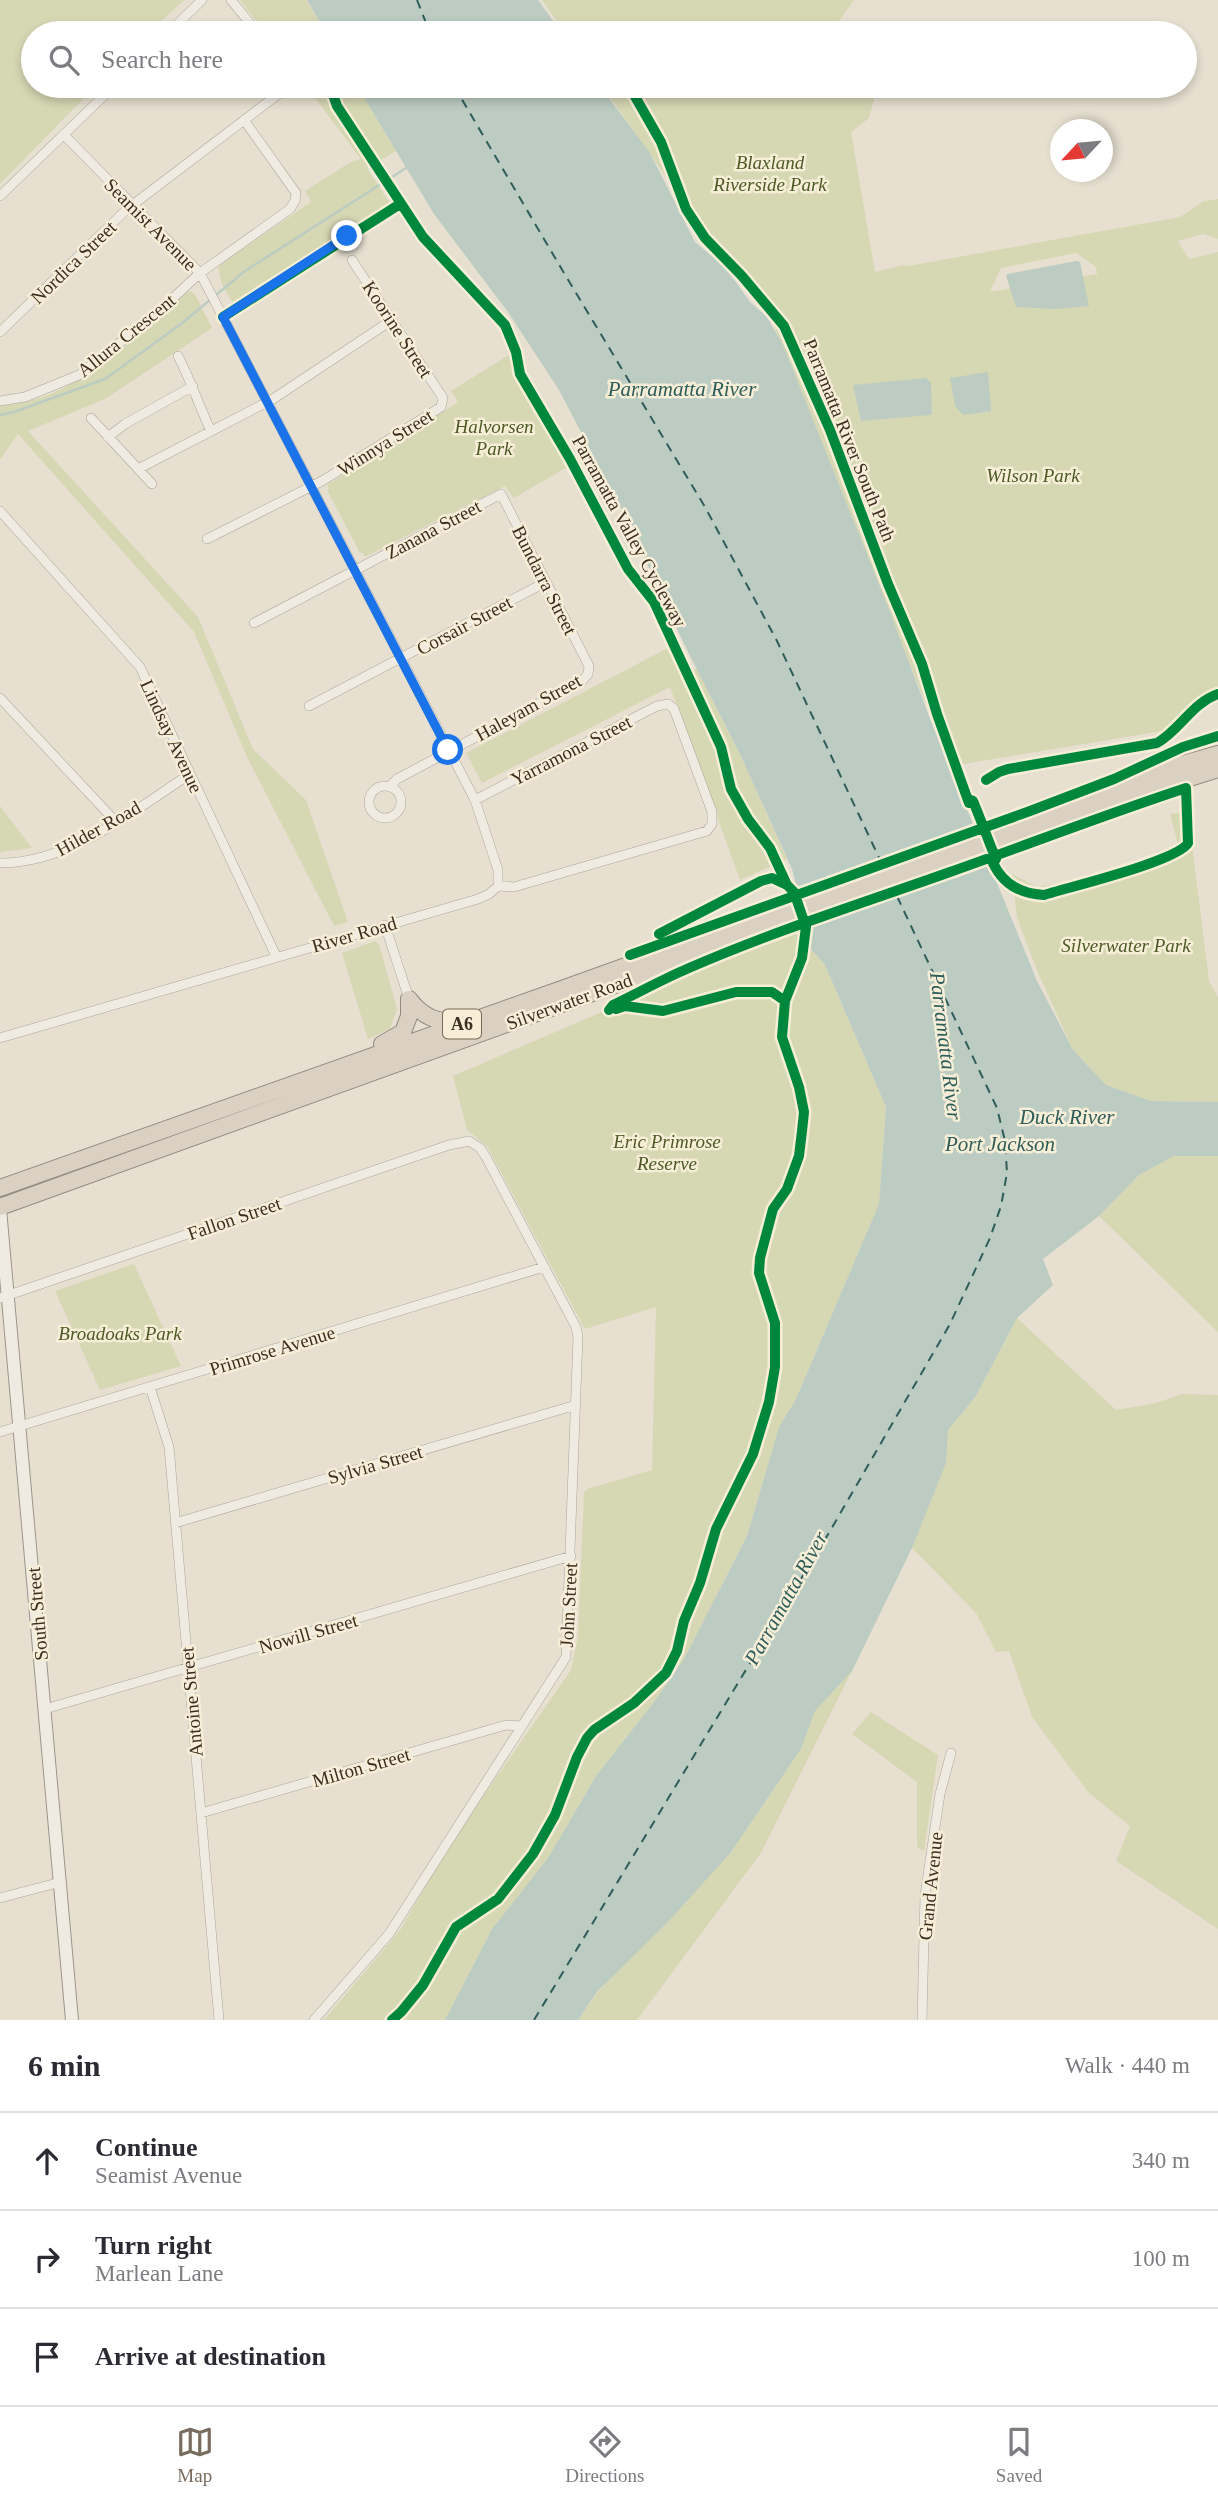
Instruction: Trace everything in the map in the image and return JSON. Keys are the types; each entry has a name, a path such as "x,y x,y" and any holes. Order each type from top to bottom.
{"highway":[{"path":"1172,767 1218,745"},
{"name":"Silverwater Road","path":"0,1208 1172,767 1218,754"},
{"name":"Silverwater Road","path":"0,1187 471,1021 1218,769"},
{"path":"409,999 419,1012 434,1020 471,1021"},
{"path":"302,1080 309,1071 397,1038 407,1024 409,999"}],"street":[{"path":"180,21 202,0"},
{"path":"231,0 248,21"},
{"path":"0,196 102,98"},
{"name":"Nordica Street","path":"0,332 132,206 271,98"},
{"name":"Allura Crescent","path":"0,401 25,397 79,375 201,276 290,209 296,193 244,120"},
{"name":"Seamist Avenue","path":"64,135 201,276 475,800 498,870 498,886"},
{"name":"Koorine Street","path":"352,260 443,398"},
{"path":"138,469 267,402 392,320"},
{"path":"178,356 211,430"},
{"path":"108,437 125,424 193,386"},
{"name":"Winnya Street","path":"207,539 311,487 442,407 443,398"},
{"path":"91,418 152,484"},
{"name":"Zanana Street","path":"254,623 500,494"},
{"name":"Bundarra Street","path":"500,494 589,666"},
{"name":"Lindsay Avenue","path":"0,511 141,667 276,956"},
{"name":"Corsair Street","path":"309,706 546,582"},
{"name":"Haleyam Street","path":"389,787 397,779 448,750 583,680 588,674 589,666"},
{"path":"0,698 116,822"},
{"name":"Yarramona Street","path":"475,800 657,706 668,704 674,709 712,812 712,824 707,831"},
{"name":"Hilder Road","path":"0,863 40,859 64,850 116,822 190,774"},
{"name":"River Road","path":"0,1038 484,897 498,886 514,887 707,831"},
{"path":"385,925 409,999"},
{"name":"John Street","path":"314,2020 389,1934 568,1652 578,1336 576,1327 486,1157 480,1148 469,1141"},
{"name":"Fallon Street","path":"4,1296 449,1145 469,1141"},
{"name":"South Street","path":"0,1208 4,1296 20,1426 72,2020"},
{"name":"Primrose Avenue","path":"0,1432 544,1267"},
{"name":"Antoine Street","path":"150,1387 169,1447 219,2020"},
{"name":"Sylvia Street","path":"175,1523 576,1405"},
{"name":"Nowill Street","path":"46,1709 571,1556"},
{"name":"Milton Street","path":"201,1813 506,1725 522,1726"},
{"name":"Grand Avenue","path":"922,2020 925,1895 940,1794 951,1753"},
{"path":"0,1898 61,1882"}],"green space":[{"path":"0,0 184,0 162,21 21,21 21,98 84,98 0,184"},
{"path":"240,0 306,0 319,21 257,21"},
{"path":"542,0 854,0 839,21 557,21"},
{"path":"315,98 364,98 396,151 367,168 394,210 237,311 221,282 218,266 311,202 305,191 349,163 361,159"},
{"name":"Wilson Park","path":"610,98 874,98 869,118 851,132 875,272 1180,217 1204,201 1218,199 1218,239 1203,234 1178,241 1189,259 1218,252 1218,693 1204,698 1203,696 1169,730 951,766 772,320 750,296","holes":["1076,253 1096,267 1097,274 990,292 1001,268"]},
{"path":"191,291 212,328 105,399 28,431 198,617 253,749 306,800 348,922 334,926 247,757 194,632 18,434 0,460 0,404 25,402 50,394 75,381 124,347"},
{"name":"Halvorsen Park","path":"512,353 517,376 569,466 514,498 505,486 365,557 360,553 327,490 327,485 458,402 451,391"},
{"path":"670,647 681,673 697,669 739,752 787,859 740,880 670,687 482,783 466,753"},
{"path":"0,806 32,848 0,852"},
{"name":"Silverwater Park","path":"1188,812 1209,981 1218,997 1218,1102 1151,1101 1106,1085 1073,1050 1036,968 1017,917 1012,874 1038,887 1068,881 1179,848 1170,814"},
{"name":"Eric Primrose Reserve","path":"811,922 809,948 825,965 886,1107 879,1204 796,1399 779,1427 747,1536 684,1659 596,1776 548,1858 492,1929 445,2020 324,2020 401,1929 445,1851 571,1670 578,1636 584,1492 652,1470 656,1307 585,1329 487,1146 467,1130 453,1076"},
{"path":"375,941 379,944 397,1009 390,1029 368,1039 342,953"},
{"path":"1173,1156 1218,1156 1218,1332 1099,1216 1139,1175"},
{"name":"Broadoaks Park","path":"134,1264 181,1366 100,1390 55,1291"},
{"path":"1017,1318 1116,1410 1156,1403 1182,1394 1218,1395 1218,1929 1116,1861 1130,1826 1088,1792 1032,1717 1009,1651 996,1652 976,1613 912,1548 948,1430 976,1396"},
{"path":"852,1671 761,1853 637,2020 578,2020 597,1993 731,1852 801,1749 814,1711"},
{"path":"871,1712 938,1755 924,1851 917,1847 917,1782 852,1734"}],"water":[{"path":"307,0 538,0 553,21 319,21"},
{"name":"Port Jackson","path":"364,98 609,98 650,153 695,242 725,267 750,302 767,317 783,345 1037,981 1073,1050 1106,1085 1151,1101 1218,1102 1218,1156 1174,1156 1139,1175 1099,1216 1043,1259 1053,1285 1017,1318 976,1396 948,1430 946,1463 912,1548 852,1671 815,1711 801,1749 731,1852 669,1921 597,1992 578,2020 445,2020 492,1929 548,1858 596,1776 684,1659 747,1536 779,1427 796,1399 879,1204 886,1107 825,965 806,944 811,922 803,909 792,869 739,752 684,644 625,516 559,390 508,312 434,214"},
{"path":"1080,262 1089,306 1054,309 1016,307 1006,276 1008,274"},
{"path":"988,372 991,411 963,415 955,406 950,378"},
{"path":"926,378 931,383 930,415 861,421 853,385"}],"waterway":[{"path":"0,415 105,379 181,324 245,271 406,168"}],"ferry route":[{"path":"417,0 425,21"},
{"path":"461,98 705,507 777,641 883,866"},
{"path":"534,2020 830,1531 950,1324 990,1238 1001,1206 1007,1173 1005,1141 997,1108 894,890"}],"cycle path":[{"name":"Parramatta Valley Cycleway","path":"334,98 423,237 505,325 516,352 520,374 570,459 628,569 654,602 721,747 731,789 748,819 770,848 787,885 794,892 806,927 802,958 785,1001 782,1037 799,1087 804,1112 799,1156 787,1189 773,1209 760,1258 759,1273 775,1323 775,1367 769,1402 753,1454 716,1529 700,1583 684,1621 677,1651 666,1673 634,1703 594,1730 587,1738 555,1815 533,1854 498,1899 456,1927 423,1985 392,2020"},
{"name":"Parramatta River South Path","path":"636,98 661,142 686,209 705,238 742,276 784,326 830,430 888,584 922,664 969,803"},
{"path":"223,317 400,204"},
{"path":"986,780 1008,769 1157,743 1193,710 1218,694"},
{"path":"630,955 1030,811 1114,779 1183,747 1218,736"},
{"path":"609,1010 613,1005 670,977 753,942 819,918 980,861 1009,851 1068,829 1186,788 1188,843 1165,858 1145,865 1044,895 1036,894 1020,890 1002,877 993,863 996,859 993,852 990,845 973,801 968,799"},
{"path":"659,934 761,881 772,878 787,885"},
{"path":"616,1009 625,1006 663,1011 736,992 772,992 785,1001"}],"route":[{"path":"347,236 223,317 448,750"}],"park label":[{"name":"Blaxland Riverside Park","path":"770,173"}],"water label":[{"name":"Parramatta River","path":"682,389"},
{"name":"Parramatta River","path":"946,1046"},
{"name":"Duck River","path":"1067,1117"},
{"name":"Parramatta River","path":"786,1598"}]}
